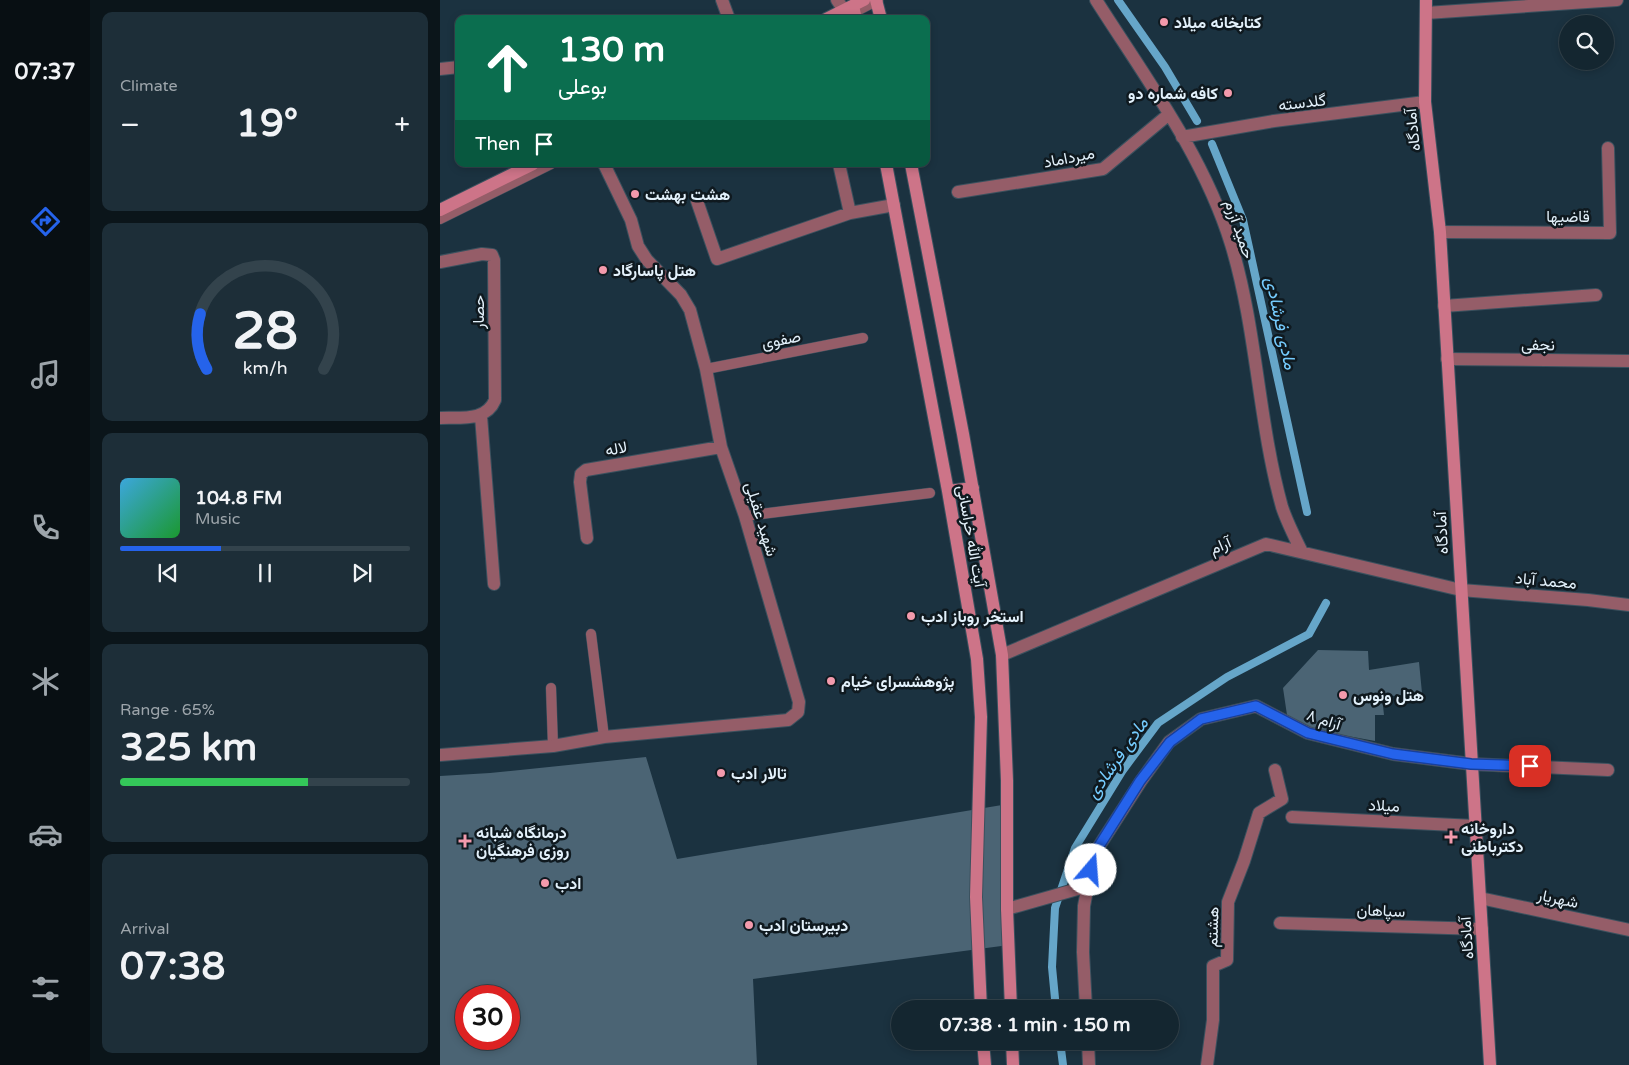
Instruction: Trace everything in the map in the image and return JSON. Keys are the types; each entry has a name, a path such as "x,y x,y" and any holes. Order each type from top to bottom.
{"main road":[{"path":"835,15 858,4 874,15"},
{"name":"آمادگاه","path":"1426,6 1426,102 1440,232 1490,1065"},
{"path":"440,210 527,167"},
{"name":"آیت الله خراسانی","path":"887,167 948,491 977,659 981,717 976,897 981,1000"},
{"name":"آیت الله خراسانی","path":"912,167 973,488 1002,655 1008,781 1007,909 1011,1000"},
{"path":"948,491 973,488"},
{"path":"984,1050 985,1065"},
{"path":"1012,1050 1013,1065"}],"street":[{"path":"722,0 728,15"},
{"name":"حمید آزرم","path":"1096,0 1195,157 1231,243 1248,315 1264,419 1282,508 1302,552"},
{"path":"1426,6 1617,0"},
{"path":"440,70 455,68"},
{"name":"گلدسته","path":"1182,137 1274,122 1426,102"},
{"name":"میرداماد","path":"958,192 1103,169 1168,115"},
{"name":"قاضیها","path":"1440,232 1610,233 1608,148"},
{"name":"شهید عقیلی","path":"440,755 553,746 604,736 788,720 798,712 800,702 746,516 722,447 706,369 690,310 681,295 648,260 638,246 630,220 605,167"},
{"path":"840,167 850,213"},
{"path":"697,201 717,259 850,213 894,205"},
{"name":"حصار","path":"440,262 482,254 492,255 494,260 495,400 492,408 481,416"},
{"path":"1444,306 1596,296"},
{"name":"نجفی","path":"1447,359 1629,361"},
{"path":"440,418 481,416 494,584"},
{"name":"لاله","path":"586,538 580,482 581,474 586,470 722,447"},
{"name":"آرام","path":"1002,655 1266,544 1461,590"},
{"name":"محمد آباد","path":"1461,590 1588,600 1629,606"},
{"name":"۸ آرام","path":"1086,1000 1083,952 1084,906 1094,854 1140,781 1170,742 1201,719 1256,706 1308,733 1393,754 1471,764 1608,770"},
{"name":"هشتم","path":"1207,1065 1213,1020 1213,966 1227,960 1228,902 1244,861 1259,813 1282,799 1275,770"},
{"name":"میلاد","path":"1292,816 1476,826"},
{"path":"1007,909 1088,886"},
{"name":"شهریار","path":"1480,898 1629,930"},
{"name":"سپاهان","path":"1280,923 1482,929"},
{"path":"1088,1050 1089,1065"}],"lane":[{"path":"440,220 545,167"},
{"name":"صفوی","path":"706,369 863,338"},
{"path":"746,516 930,493"},
{"path":"591,634 604,736"},
{"path":"551,688 553,746"}],"building":[{"name":"هتل ونوس","path":"1318,650 1368,651 1369,670 1419,662 1422,693 1382,697 1384,715 1375,715 1375,741 1304,728 1287,715 1283,688"},
{"name":"دبیرستان ادب","path":"646,757 677,859 1002,805 1009,945 753,979 757,1065 440,1065 440,776 490,773"}],"waterway":[{"name":"مادی فرشادی","path":"1118,0 1165,67 1197,121"},
{"name":"مادی فرشادی","path":"1212,144 1243,220 1307,512"},
{"name":"مادی فرشادی","path":"1055,1000 1052,967 1055,908 1075,848 1123,770 1158,723 1227,677 1309,634 1326,603"},
{"name":"مادی فرشادی","path":"1061,1050 1063,1065"}],"place":[{"name":"کتابخانه میلاد","path":"1164,22"},
{"name":"کافه شماره دو","path":"1228,93"},
{"name":"هشت بهشت","path":"635,194"},
{"name":"هتل پاسارگاد","path":"603,270"},
{"name":"استخر روباز ادب","path":"911,616"},
{"name":"پژوهشسرای خیام","path":"831,681"},
{"name":"هتل ونوس","path":"1343,695"},
{"name":"تالار ادب","path":"721,773"},
{"name":"داروخانه دکترباطنی","path":"1451,837"},
{"name":"درمانگاه شبانه روزی فرهنگیان","path":"465,841"},
{"name":"ادب","path":"545,883"},
{"name":"دبیرستان ادب","path":"749,925"}],"route":[{"path":"1091,870 1094,854 1140,781 1170,742 1201,719 1256,706 1308,733 1393,754 1471,764 1530,766"}]}
